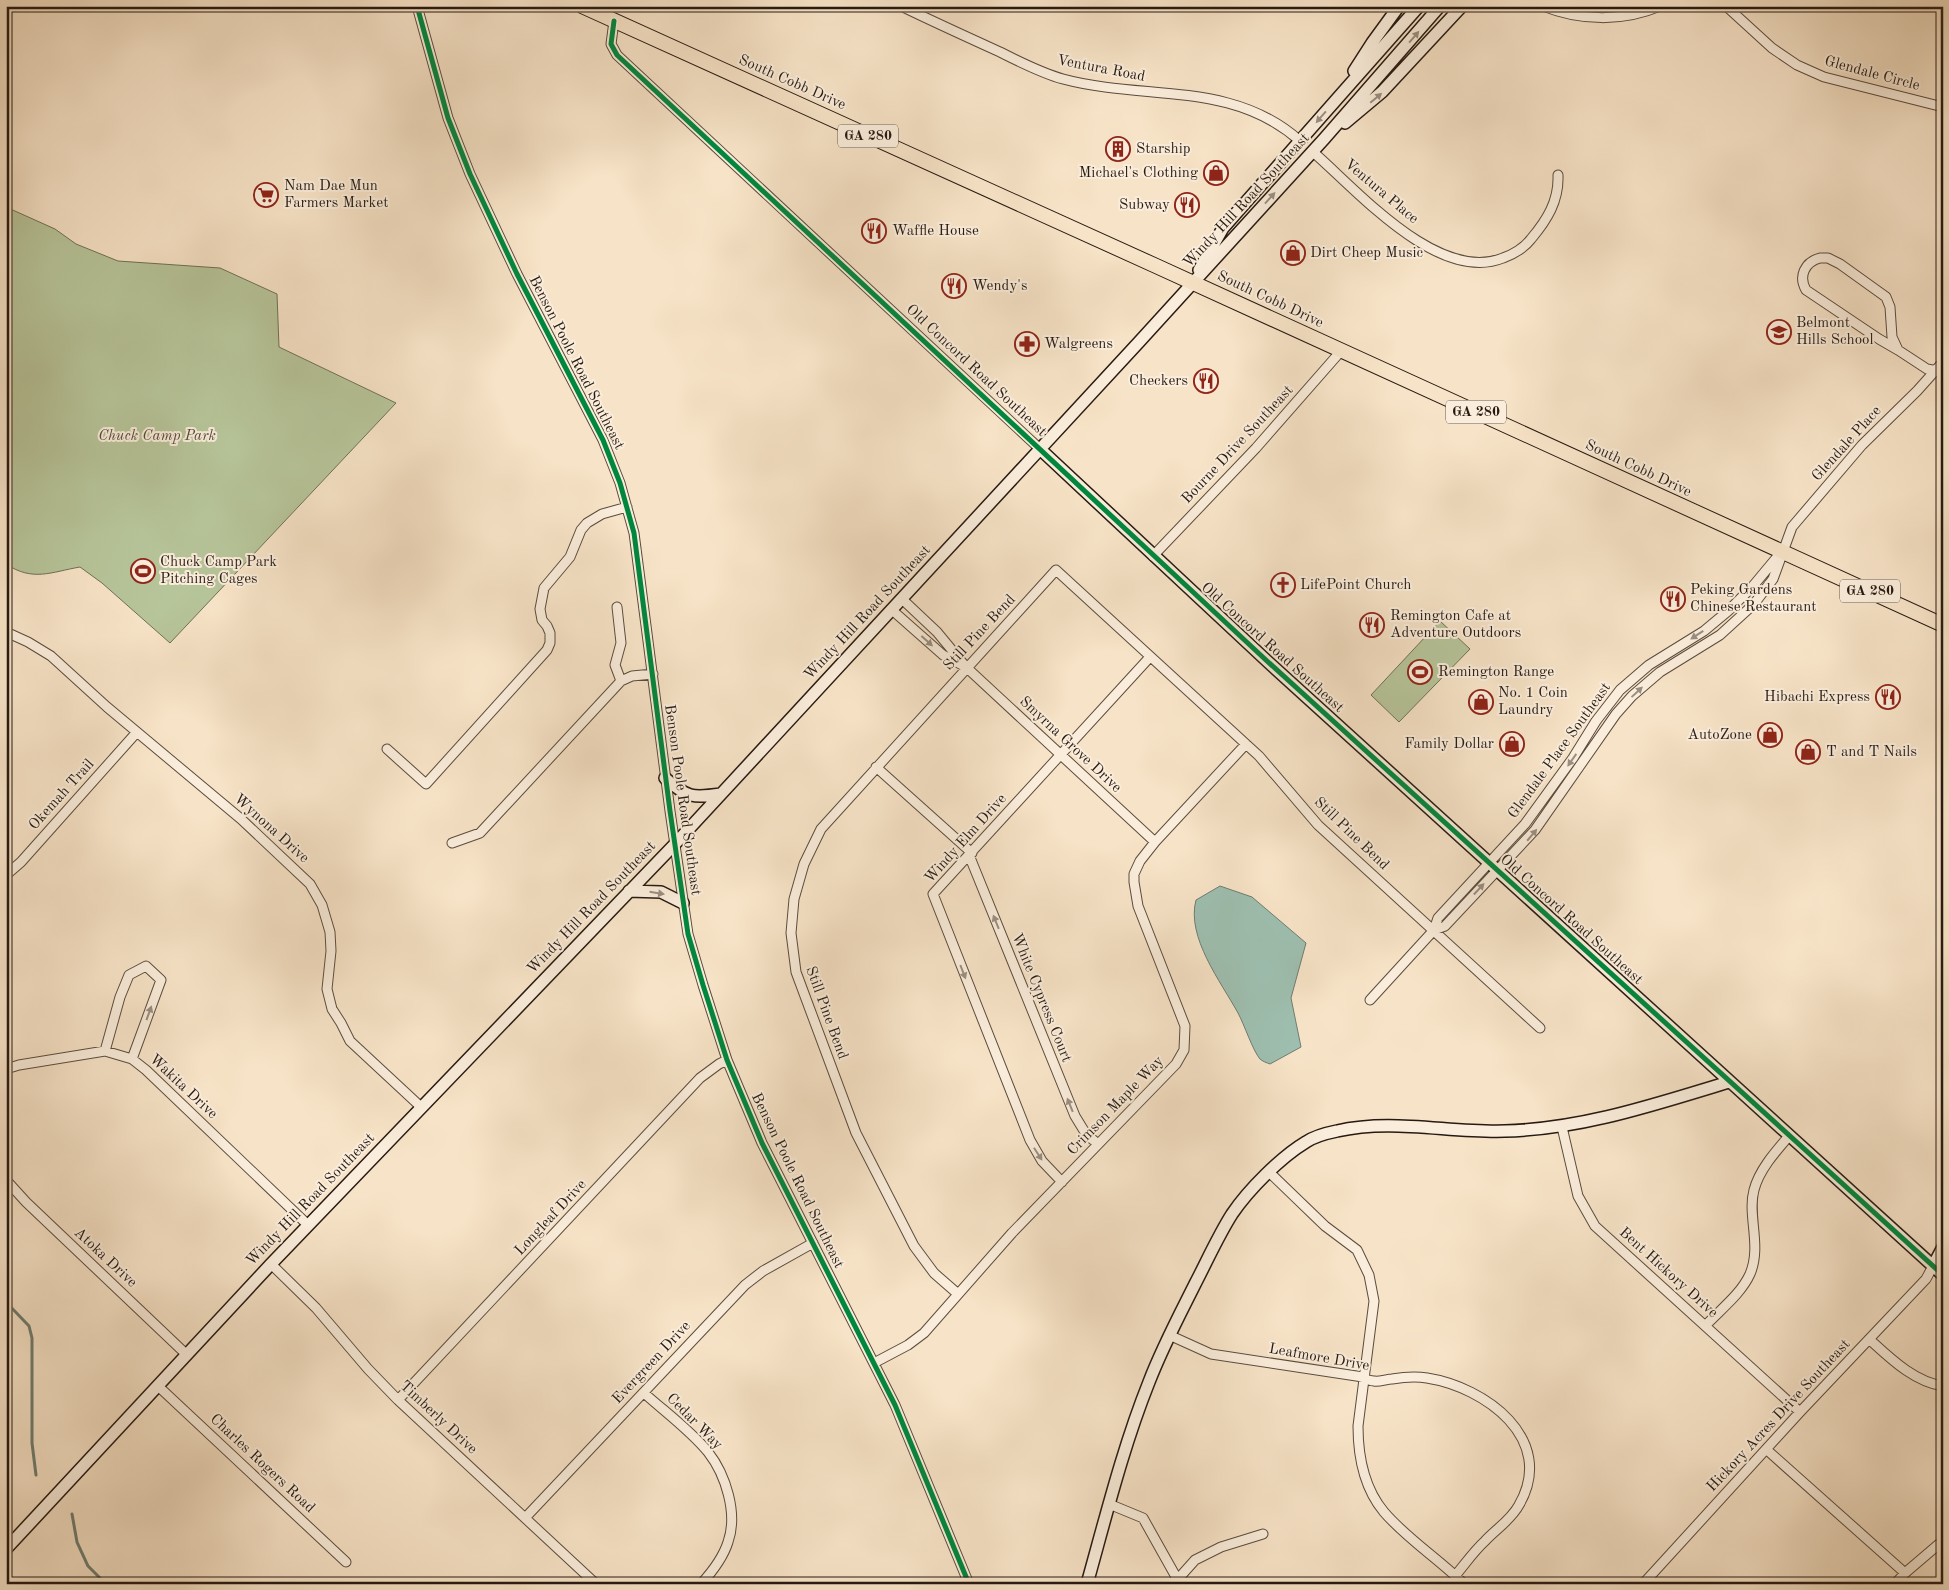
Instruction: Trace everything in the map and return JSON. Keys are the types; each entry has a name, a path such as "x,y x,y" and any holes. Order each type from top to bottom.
{"main road":[{"name":"South Cobb Drive","path":"582,6 1193,282 1341,352 1943,625"},
{"name":"Windy Hill Road Southeast","path":"1341,93 1372,43 1399,6"},
{"name":"Windy Hill Road Southeast","path":"1193,282 1223,228 1419,6"},
{"name":"Windy Hill Road Southeast","path":"6,1548 308,1225 674,845 1324,140 1440,6"},
{"name":"Windy Hill Road Southeast","path":"1324,140 1382,92 1462,6"},
{"name":"Old Concord Road Southeast","path":"1040,449 1153,556 1943,1276"},
{"path":"665,778 679,791 690,796 721,794"},
{"path":"630,891 661,892 683,903"},
{"path":"1087,1584 1109,1504 1141,1403 1170,1335 1233,1212 1269,1172 1306,1141 1322,1135 1353,1128 1399,1126 1487,1132 1562,1127 1662,1103 1730,1082"},
{"path":"1933,1266 1943,1247"}],"street":[{"name":"Benson Poole Road Southeast","path":"417,6 448,118 470,174 512,263 603,440 620,482 634,533 674,845 688,934 727,1060 762,1143 895,1405 969,1584"},
{"name":"Ventura Road","path":"901,6 1031,67 1062,79 1097,86 1231,103 1246,107 1273,120 1300,141"},
{"path":"1542,6 1577,16 1607,18 1642,13 1660,6"},
{"name":"Glendale Circle","path":"1726,6 1772,48 1797,65 1824,77 1943,107"},
{"name":"Old Concord Road Southeast","path":"614,20 611,44 617,55 1040,449"},
{"name":"Ventura Place","path":"1313,152 1392,223 1440,253 1470,263 1497,261 1513,254 1529,242 1541,227 1555,202 1558,189 1558,175"},
{"path":"1898,350 1892,337 1890,308 1886,297 1840,264 1828,258 1814,259 1808,264 1804,269 1802,283 1806,290 1927,369 1939,371"},
{"name":"Bourne Drive Southeast","path":"1153,556 1256,448 1341,352"},
{"name":"Glendale Place","path":"1782,552 1792,527 1814,501 1862,445 1939,371 1943,362"},
{"path":"387,749 426,784 549,647 549,629 542,620 540,609 542,593 570,557 584,526 602,514 627,507"},
{"name":"Glendale Place Southeast","path":"1494,866 1620,690 1649,665 1704,631 1728,612 1782,552"},
{"name":"Glendale Place Southeast","path":"1494,866 1535,830 1624,704 1650,680 1715,639 1745,613 1773,579 1782,552"},
{"name":"Still Pine Bend","path":"958,1294 934,1274 914,1246 856,1133 805,999 794,962 791,933 792,915 798,882 804,864 821,829 876,766 1056,570 1246,744 1318,825 1540,1028"},
{"name":"Smyrna Grove Drive","path":"902,598 937,632 966,668 1155,842"},
{"path":"618,607 621,643 614,665 621,681"},
{"name":"Smyrna Grove Drive","path":"892,610 943,655 966,668"},
{"name":"Wynona Drive","path":"6,632 28,642 51,656 137,732 241,819 310,884 322,906 330,932 331,951 327,989 332,1009 342,1023 350,1041 421,1107"},
{"name":"Windy Elm Drive","path":"1062,1182 1042,1161 1030,1140 933,894 1150,657"},
{"path":"452,843 480,833 621,681 632,676 653,674"},
{"name":"Okemah Trail","path":"6,875 21,862 137,732"},
{"name":"Crimson Maple Way","path":"874,1363 917,1339 1012,1233 1182,1057 1186,1043 1182,1019 1138,906 1134,890 1136,868 1155,842 1246,744"},
{"path":"876,766 970,854"},
{"name":"White Cypress Court","path":"970,854 1075,1116 1083,1130 1098,1144"},
{"path":"1370,1000 1434,930 1438,918 1457,896 1494,866"},
{"path":"1434,930 1445,926 1465,904 1494,866"},
{"path":"1457,896 1465,904"},
{"path":"105,1051 120,997 129,975 146,966 161,980 132,1059"},
{"name":"Wakita Drive","path":"6,1069 19,1065 105,1051 132,1059 146,1070 308,1225"},
{"name":"Longleaf Drive","path":"398,1400 700,1078 727,1060"},
{"name":"Bent Hickory Drive","path":"1562,1127 1578,1196 1594,1226 1800,1412"},
{"path":"1705,1326 1744,1286 1750,1273 1754,1262 1753,1192 1764,1169 1790,1136"},
{"path":"1269,1172 1325,1226 1357,1250 1369,1276 1374,1301 1363,1377 1358,1441 1362,1464 1369,1486 1384,1512 1464,1584"},
{"name":"Atoka Drive","path":"6,1180 26,1202 187,1355"},
{"name":"Evergreen Drive","path":"525,1518 745,1285 764,1271 813,1243"},
{"name":"Timberly Drive","path":"271,1264 316,1308 368,1369 398,1400 596,1584"},
{"name":"Hickory Acres Drive Southeast","path":"1643,1584 1800,1412 1926,1279 1933,1266"},
{"name":"Leafmore Drive","path":"1170,1335 1210,1354 1363,1377 1374,1382 1411,1376 1426,1378 1456,1386 1483,1398 1496,1407 1507,1417 1525,1442 1529,1462 1529,1477 1519,1506 1510,1518 1485,1541 1456,1576"},
{"path":"1869,1339 1896,1364 1930,1383 1943,1386"},
{"name":"Charles Rogers Road","path":"158,1386 346,1562"},
{"name":"Cedar Way","path":"644,1393 698,1442 708,1453 723,1479 730,1517 728,1541 714,1568 701,1584"},
{"path":"1767,1450 1905,1573"},
{"path":"1109,1504 1143,1518 1179,1581 1196,1560 1221,1547 1263,1534"},
{"path":"1895,1584 1939,1544"}],"green space":[{"name":"Chuck Camp Park","path":"6,207 55,229 76,244 118,261 220,268 277,294 279,347 396,403 170,643 102,583 80,567 51,573 34,574 16,570 6,564"},
{"name":"Remington Range","path":"1440,621 1470,649 1399,722 1371,695"}],"shaded area":[{"path":"1220,886 1252,897 1306,943 1291,998 1301,1047 1270,1064 1261,1060 1257,1055 1238,1013 1200,944 1194,914 1196,900"}],"waterway":[{"path":"6,1302 29,1326 32,1338 32,1443 36,1475"},
{"path":"72,1514 77,1542 88,1566 106,1584"}],"cycle path":[{"path":"417,6 448,118 470,174 517,274 603,440 620,483 634,533 688,934 727,1060 762,1143 895,1405 969,1584"},
{"path":"614,21 611,44 617,55 1267,661 1943,1275"}],"place":[{"name":"Starship","path":"1118,149"},
{"name":"Michael's Clothing","path":"1216,173"},
{"name":"Nam Dae Mun Farmers Market","path":"266,195"},
{"name":"Subway","path":"1187,205"},
{"name":"Waffle House","path":"874,231"},
{"name":"Dirt Cheep Music","path":"1293,253"},
{"name":"Wendy's","path":"954,286"},
{"name":"Belmont Hills School","path":"1779,332"},
{"name":"Walgreens","path":"1027,344"},
{"name":"Checkers","path":"1206,381"},
{"name":"Chuck Camp Park Pitching Cages","path":"143,571"},
{"name":"LifePoint Church","path":"1283,585"},
{"name":"Peking Gardens Chinese Restaurant","path":"1673,599"},
{"name":"Remington Cafe at Adventure Outdoors","path":"1372,625"},
{"name":"Remington Range","path":"1420,672"},
{"name":"Hibachi Express","path":"1888,697"},
{"name":"No. 1 Coin Laundry","path":"1481,702"},
{"name":"AutoZone","path":"1770,735"},
{"name":"Family Dollar","path":"1512,744"},
{"name":"T and T Nails","path":"1808,752"}]}
